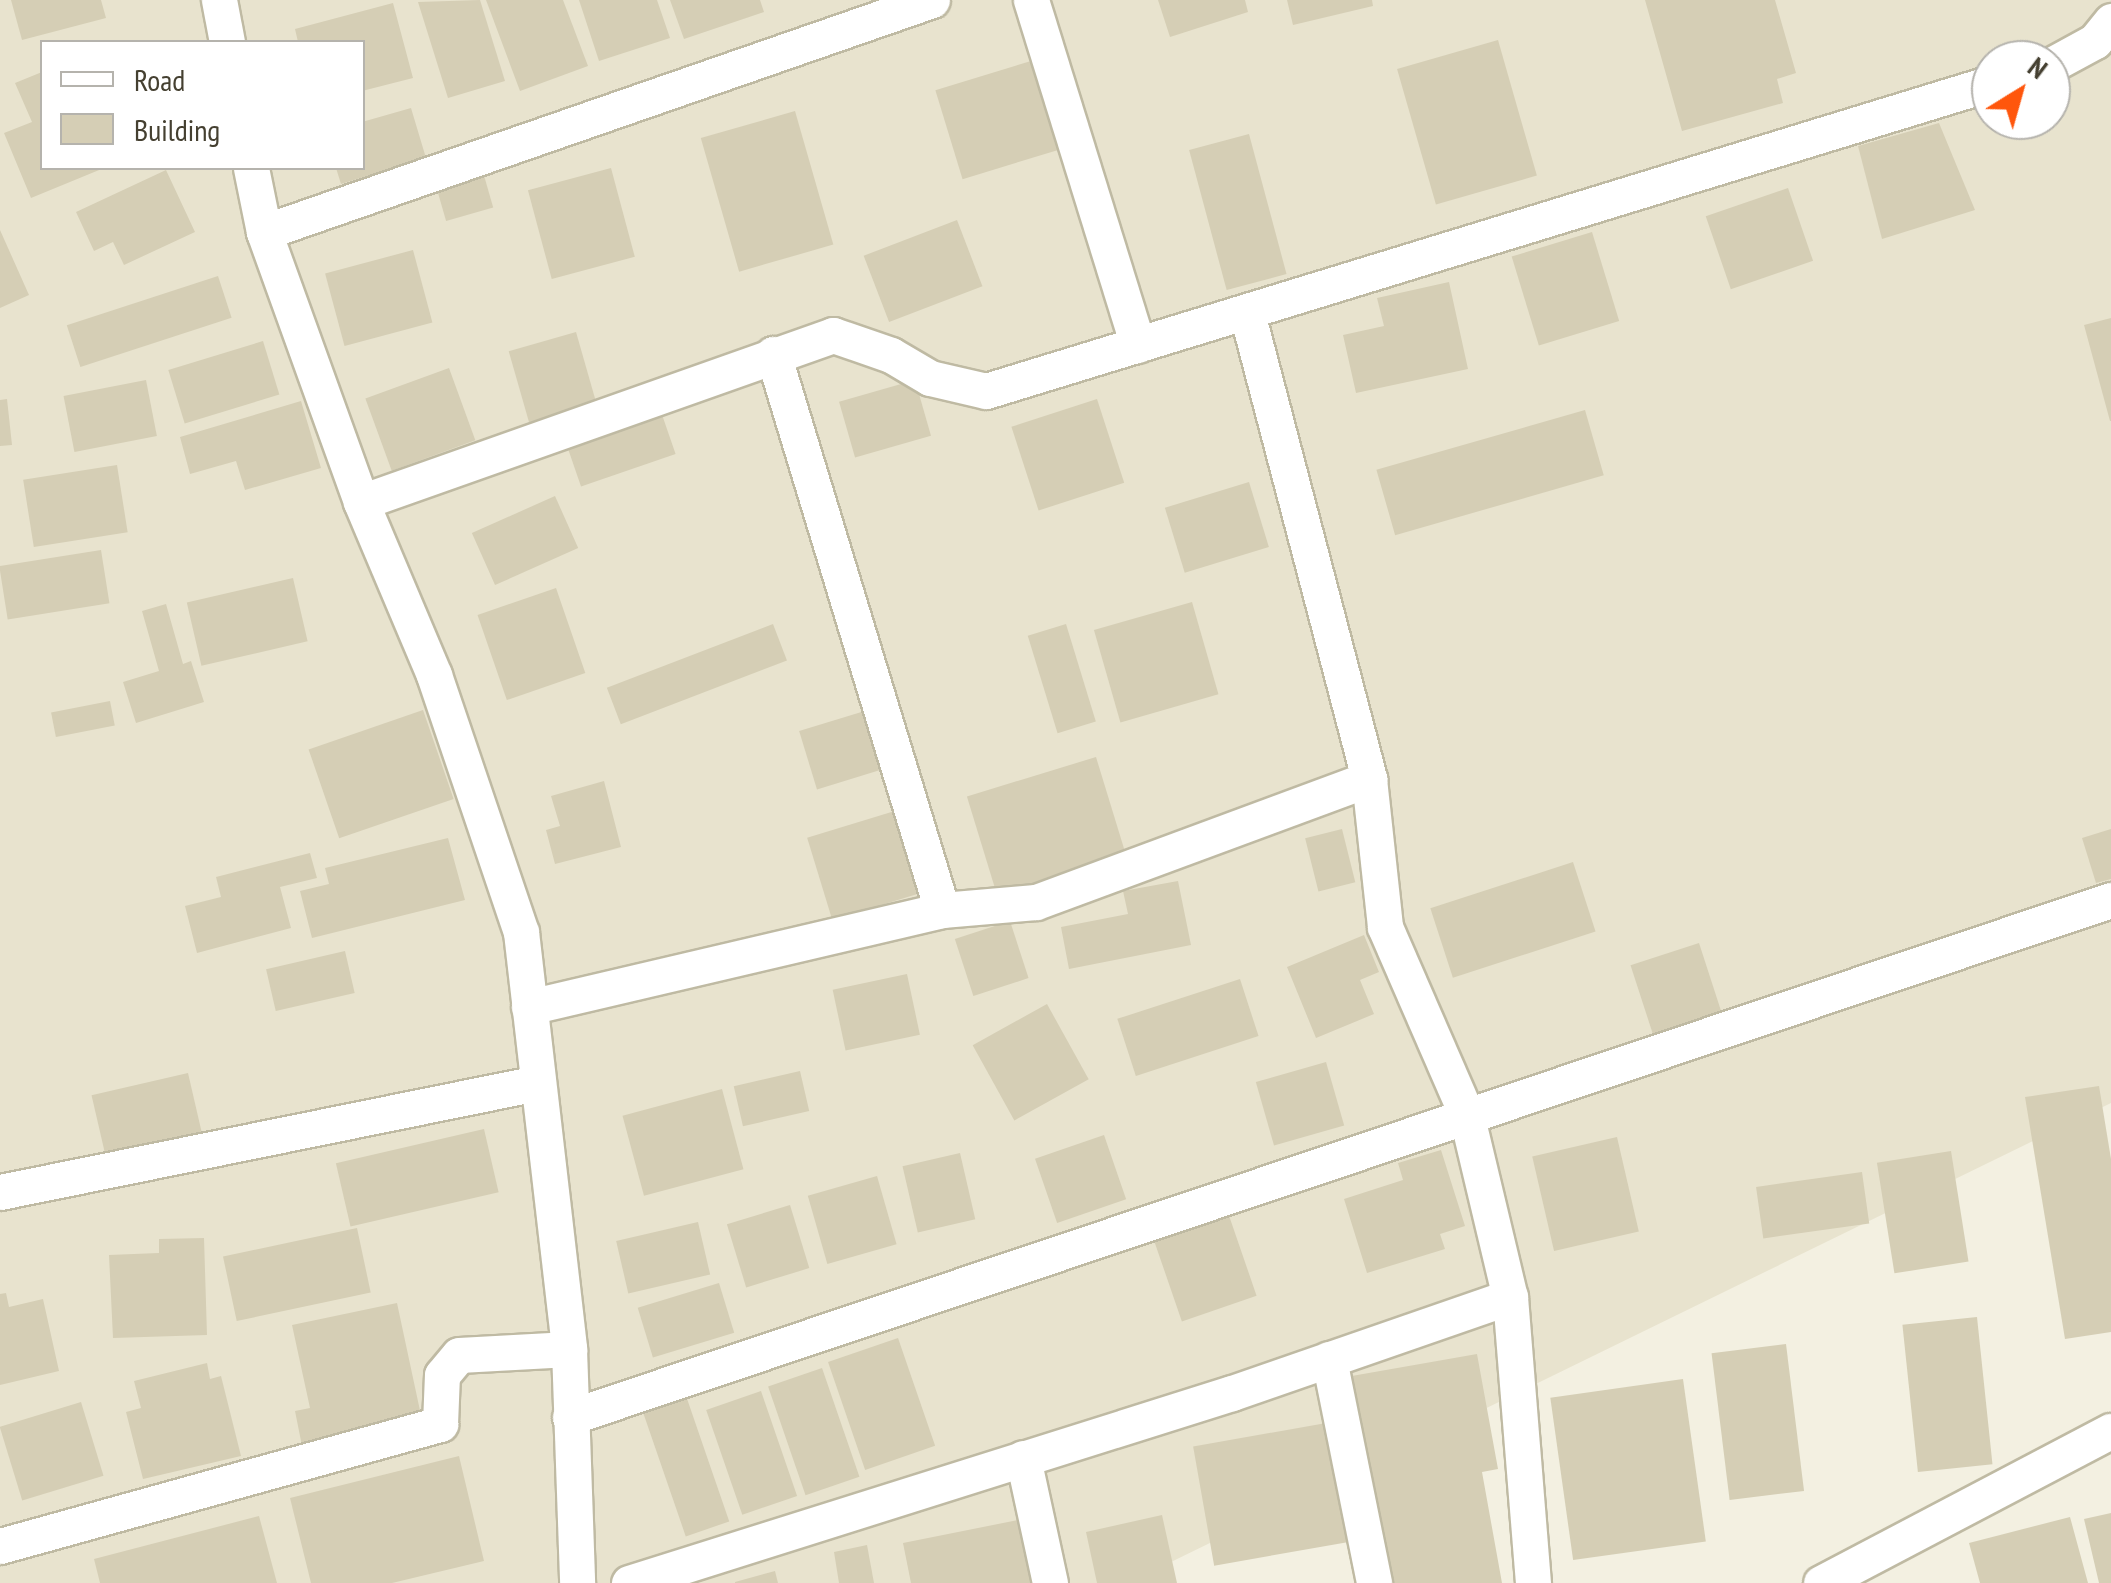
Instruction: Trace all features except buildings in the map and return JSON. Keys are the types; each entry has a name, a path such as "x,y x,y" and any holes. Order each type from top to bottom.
{"street":[{"path":"219,0 227,40"},
{"path":"264,232 932,0"},
{"path":"1031,0 1138,345"},
{"path":"2071,53 2094,40 2111,18 2100,0"},
{"path":"361,502 772,354 833,336 890,355 930,378 986,391 1971,89"},
{"path":"252,170 264,232 361,502 434,676 521,932 569,1349 576,1583"},
{"path":"1247,312 1369,779 1385,927 1466,1113 1510,1297 1533,1583"},
{"path":"772,354 942,910"},
{"path":"529,1007 942,910 1036,902 1369,779"},
{"path":"570,1416 2111,900"},
{"path":"0,1192 537,1083"},
{"path":"629,1583 1510,1297"},
{"path":"0,1546 440,1424 442,1375 460,1355 569,1349"},
{"path":"1329,1358 1374,1583"},
{"path":"1820,1583 2111,1431"},
{"path":"1023,1458 1050,1583"}],"shaded area":[{"path":"0,0 2111,0 2111,1103 1128,1583 0,1583"}]}
